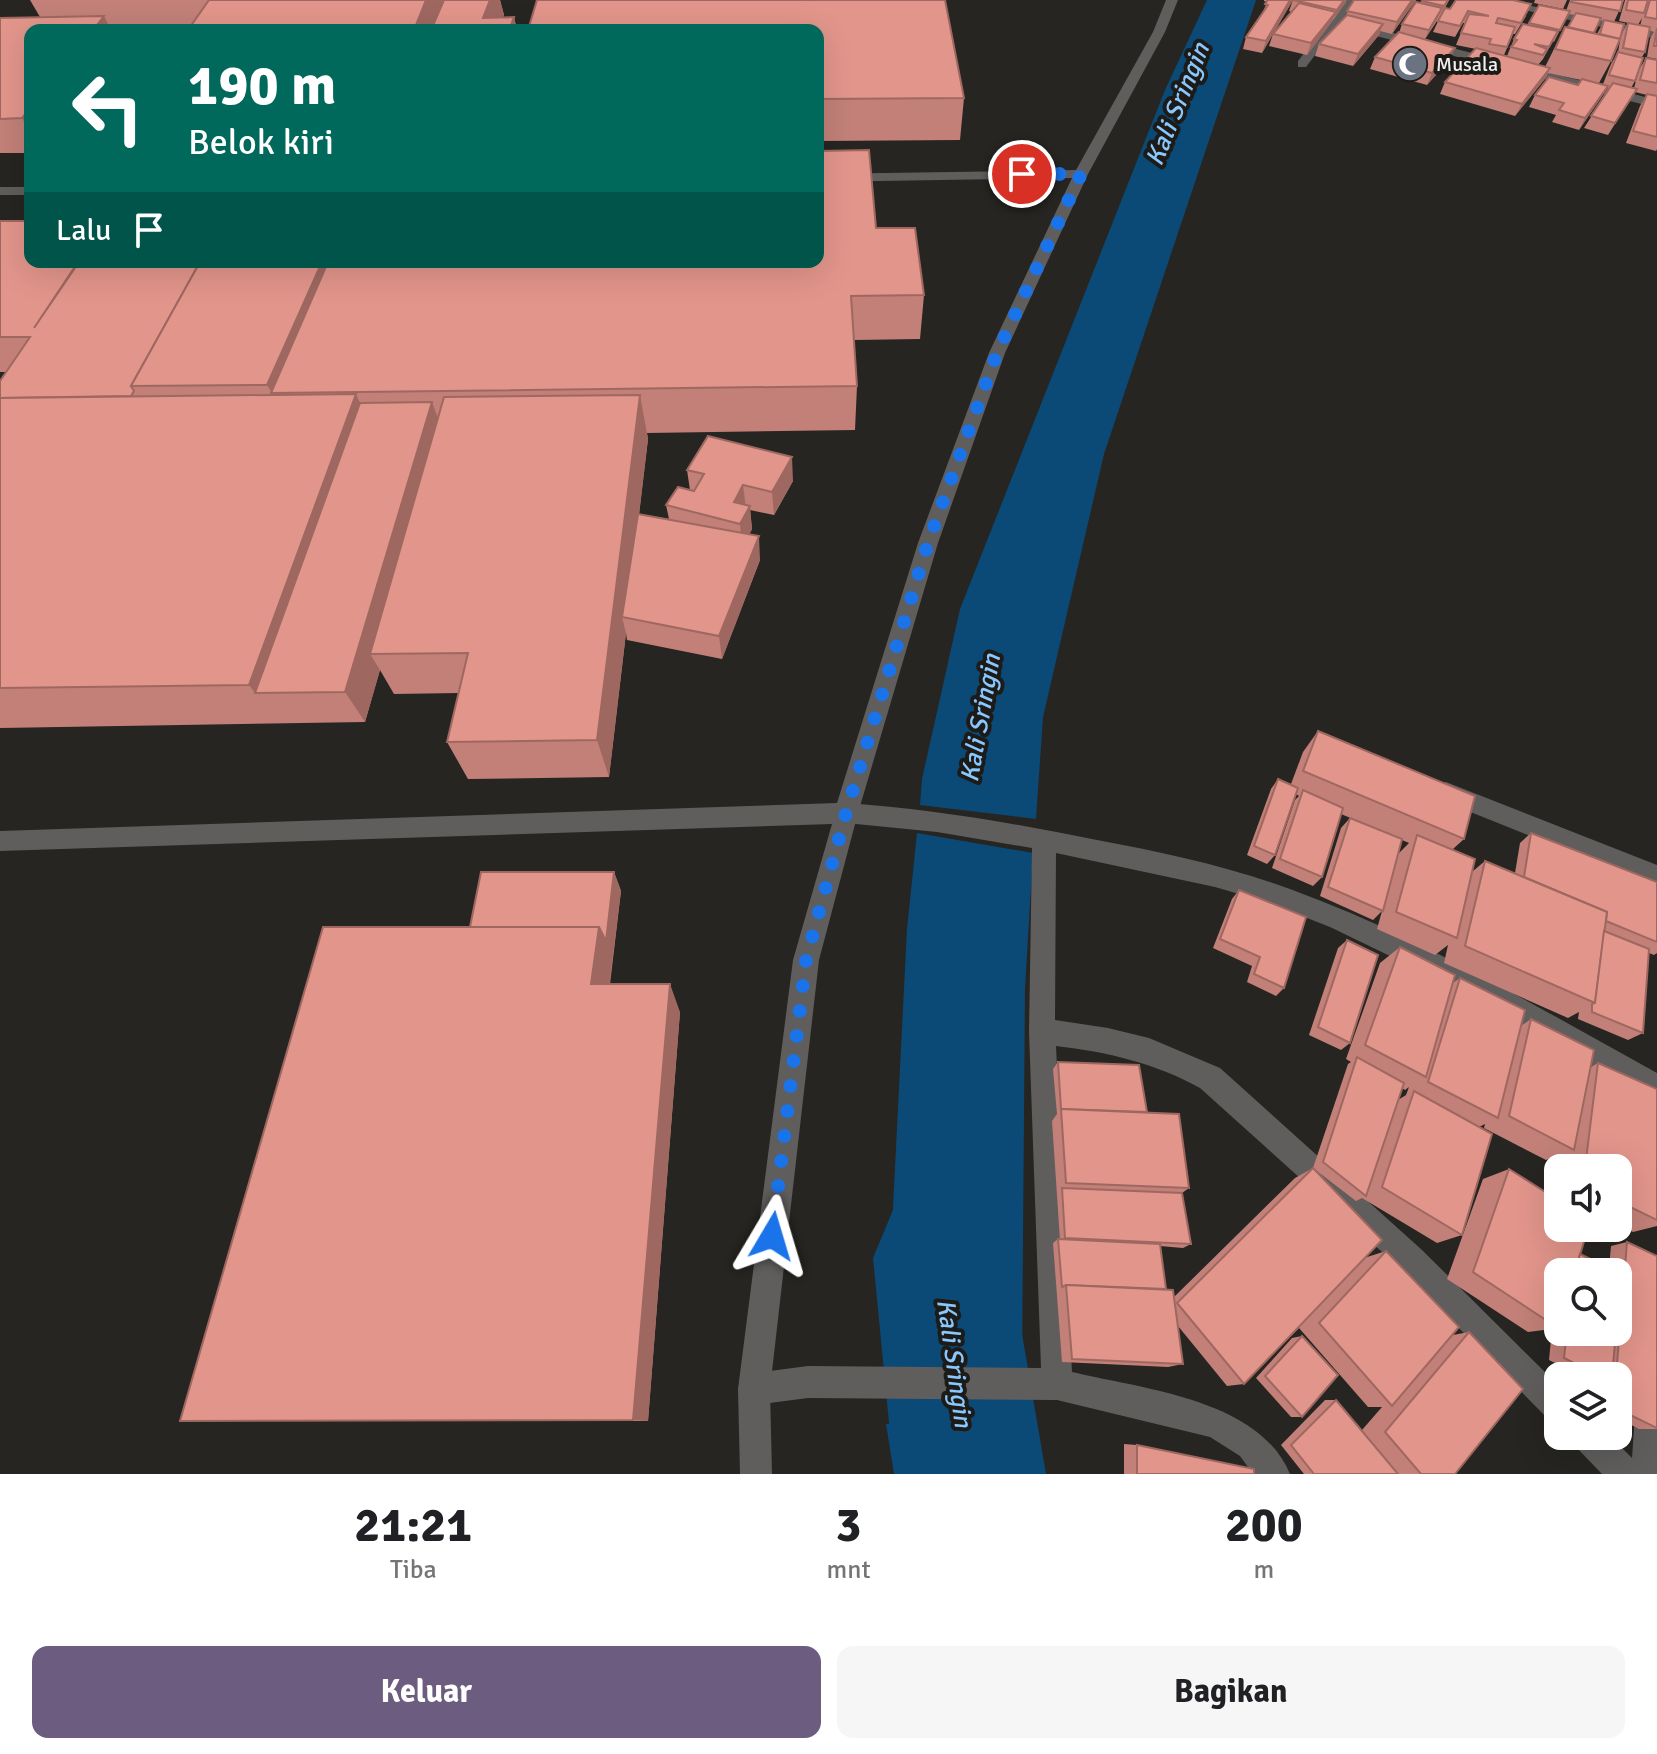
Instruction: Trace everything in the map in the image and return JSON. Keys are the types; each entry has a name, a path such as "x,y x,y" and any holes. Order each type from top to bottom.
{"street":[{"path":"756,1474 754,1389 806,960 846,813 928,543 997,353 1081,174 1159,32 1172,0"},
{"path":"1302,64 1351,0"},
{"path":"1484,0 1657,35"},
{"path":"1336,22 1657,104"},
{"path":"824,178 1081,174"},
{"path":"0,191 24,191"},
{"path":"1419,781 1657,876"},
{"path":"0,841 846,813 892,816 1037,838 1219,874 1293,900 1393,944 1657,1088"},
{"path":"1037,838 1049,1382"},
{"path":"1042,1032 1095,1037 1145,1047 1177,1059 1210,1078 1412,1260 1544,1393"},
{"path":"1647,1474 1654,1365"},
{"path":"754,1389 808,1382 1049,1382 1216,1423 1251,1445 1274,1474"},
{"path":"1601,1450 1625,1474"}],"water":[{"path":"1207,0 1256,0 1104,454 1043,717 1036,819 920,805 922,779 960,609 1165,90"},
{"path":"917,833 1033,853 1025,989 1022,1364 885,1367 907,929"},
{"path":"1023,1407 1034,1474 894,1474 886,1424"}],"building":[{"path":"209,0 426,0 416,24 192,24"},
{"path":"444,0 490,0 483,18 514,17 511,24 434,24"},
{"path":"537,0 945,0 964,98 824,99 824,24 530,24"},
{"path":"1268,0 1290,0 1266,41 1246,37 1268,5 1265,4"},
{"path":"1293,0 1344,0 1337,10"},
{"path":"1354,0 1412,0 1397,22 1347,11"},
{"path":"1423,0 1448,0 1444,6"},
{"path":"1456,0 1513,0 1531,4 1521,23 1498,18 1496,23 1515,27 1507,47 1489,44 1491,39 1461,33 1469,14 1489,16 1468,11 1460,26 1438,21 1445,8 1450,9"},
{"path":"1572,0 1623,0 1620,11"},
{"path":"1628,0 1648,0 1644,13 1626,10"},
{"path":"1650,0 1657,0 1657,19 1645,17"},
{"path":"1416,2 1442,8 1429,30 1402,24"},
{"path":"1299,3 1336,12 1311,43 1273,34"},
{"path":"1539,5 1570,11 1560,30 1529,23"},
{"path":"1576,13 1601,18 1594,33 1568,27"},
{"path":"1347,15 1383,24 1358,54 1319,44"},
{"path":"104,16 98,24 24,24 24,116 0,119 0,18"},
{"path":"1604,20 1624,24 1620,39 1600,34"},
{"path":"1628,23 1650,27 1645,52 1623,48"},
{"path":"1523,24 1558,31 1549,47 1534,44 1547,49 1543,55 1511,47"},
{"path":"1565,27 1620,39 1611,61 1555,49"},
{"path":"1399,32 1455,48 1432,73 1375,57"},
{"path":"1476,48 1550,68 1522,104 1445,82"},
{"path":"1618,52 1643,58 1635,81 1609,75"},
{"path":"1646,58 1657,60 1657,83 1640,80"},
{"path":"1549,77 1578,85 1582,79 1608,86 1585,118 1559,110 1564,103 1535,95"},
{"path":"1613,83 1637,89 1615,123 1591,116"},
{"path":"1647,94 1657,96 1657,137 1633,131"},
{"path":"869,150 876,228 915,228 924,295 851,296 857,386 271,393 325,268 824,268 824,151"},
{"path":"0,221 24,221 24,268 74,268 34,328 75,268 197,268 131,386 134,391 131,396 0,398 0,381 30,337 0,337"},
{"path":"197,268 319,268 267,385 131,386"},
{"path":"356,394 249,685 0,688 0,398"},
{"path":"640,395 597,740 447,742 468,653 370,654 444,397"},
{"path":"432,402 345,692 255,693 360,403"},
{"path":"708,436 792,457 772,492 743,485 734,502 750,506 740,524 666,505 678,487 694,491 704,474 687,470"},
{"path":"638,514 759,536 719,636 622,617"},
{"path":"1318,731 1475,796 1464,839 1303,771"},
{"path":"1278,779 1298,788 1275,855 1254,846"},
{"path":"1303,790 1343,808 1322,877 1280,859"},
{"path":"1350,818 1402,839 1383,911 1328,887"},
{"path":"1531,833 1657,882 1657,942 1606,921 1607,912 1524,877"},
{"path":"1417,835 1475,859 1457,938 1396,912"},
{"path":"1485,861 1607,912 1595,1003 1465,946"},
{"path":"481,872 614,872 606,941 599,927 470,927"},
{"path":"1239,890 1306,917 1284,988 1254,974 1260,957 1220,939"},
{"path":"323,927 599,927 591,984 670,984 633,1420 180,1421"},
{"path":"1604,931 1649,949 1643,1033 1592,1012"},
{"path":"1347,940 1378,955 1350,1043 1318,1027"},
{"path":"1400,947 1455,975 1426,1077 1365,1045"},
{"path":"1460,978 1525,1010 1498,1118 1428,1082"},
{"path":"1531,1019 1594,1050 1574,1150 1509,1116"},
{"path":"1357,1057 1404,1083 1366,1196 1323,1162"},
{"path":"1058,1062 1139,1065 1147,1112 1061,1109"},
{"path":"1598,1063 1657,1089 1657,1220 1632,1208 1632,1154 1587,1154"},
{"path":"1414,1091 1492,1134 1462,1235 1382,1187"},
{"path":"1061,1109 1179,1114 1189,1188 1066,1183"},
{"path":"1313,1168 1382,1240 1244,1384 1177,1303"},
{"path":"1509,1169 1544,1191 1544,1242 1584,1242 1579,1258 1544,1258 1544,1319 1473,1272"},
{"path":"1062,1188 1182,1193 1191,1244 1065,1238"},
{"path":"1058,1239 1160,1244 1166,1289 1062,1287"},
{"path":"1627,1242 1657,1256 1657,1428 1632,1416 1632,1362 1617,1362 1618,1346 1632,1346 1632,1258 1626,1258"},
{"path":"1386,1251 1459,1327 1392,1406 1319,1323"},
{"path":"1066,1285 1173,1290 1183,1364 1072,1359"},
{"path":"1469,1332 1523,1389 1455,1474 1421,1474 1385,1432"},
{"path":"1302,1336 1338,1375 1302,1417 1265,1376"},
{"path":"1565,1346 1615,1346 1613,1362 1572,1362 1564,1358"},
{"path":"1336,1400 1398,1474 1314,1474 1291,1445"},
{"path":"1137,1445 1254,1469 1254,1474 1137,1474"}],"waterway":[{"name":"Kali Sringin","path":"941,1258 970,1474"}],"place":[{"name":"Musala","path":"1410,64"}],"route":[{"path":"772,1236 806,960 846,813 902,637 928,543 997,353 1081,174 1022,174"}]}
